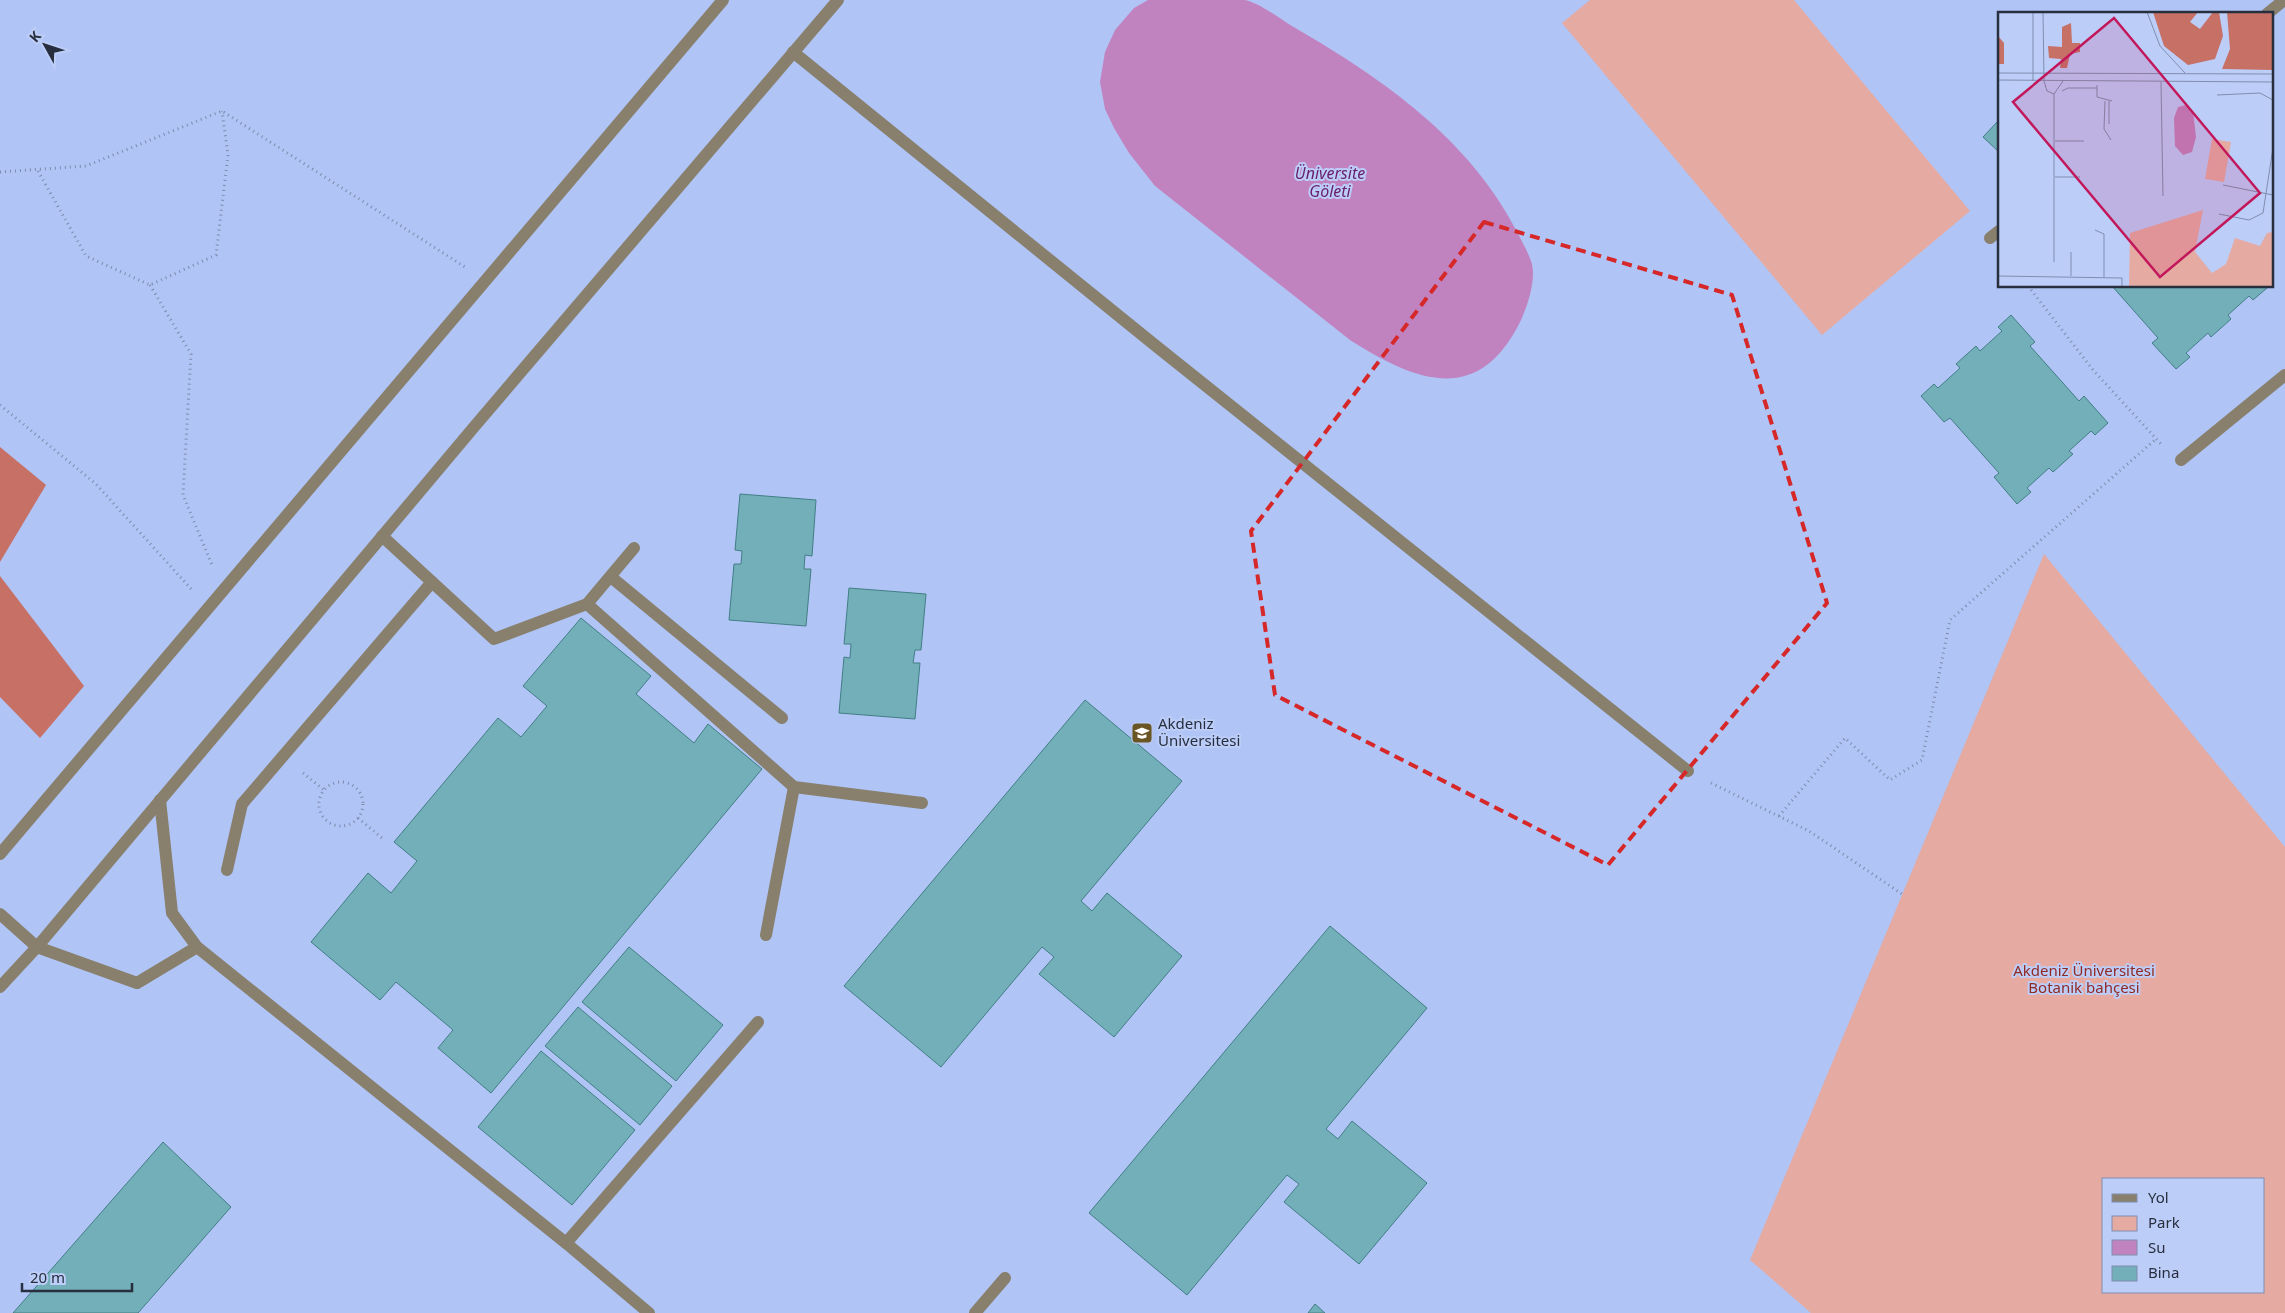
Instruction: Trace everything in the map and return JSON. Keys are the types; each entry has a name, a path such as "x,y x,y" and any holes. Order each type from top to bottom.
{"street":[{"path":"0,854 723,0"},
{"path":"0,987 36,947 382,536 838,0"},
{"path":"2269,12 2284,0"},
{"path":"793,52 1156,346 1688,771"},
{"path":"2181,460 2285,375"},
{"path":"382,536 494,639 587,604 634,548"},
{"path":"611,577 782,718"},
{"path":"227,870 242,804 432,582"},
{"path":"587,604 794,787 922,803"},
{"path":"766,935 794,787"},
{"path":"160,800 172,913 197,946 566,1243 649,1313"},
{"path":"0,914 36,947 137,983 197,946"},
{"path":"566,1243 758,1022"},
{"path":"975,1313 1005,1278"}],"path":[{"path":"222,111 487,280"},
{"path":"0,172 38,171 86,166 222,111"},
{"path":"150,286 216,255 228,155 222,111"},
{"path":"38,171 86,256 150,286 191,354 183,495 223,590"},
{"path":"2030,288 2093,370 2156,439 2181,460"},
{"path":"0,405 96,484 188,587 210,606"},
{"path":"1779,816 1846,738 1890,780 1922,760 1950,620 2156,439"},
{"path":"1688,771 1809,832 1902,894"},
{"path":"338,782 354,787 360,793 362,801 362,810 358,818 352,823 343,826 335,826 327,822 319,807 319,798 324,790 338,782"},
{"path":"358,818 382,838"}],"highlighted area":[{"path":"1484,222 1732,295 1827,603 1608,865 1275,695 1251,531"}],"shaded area":[{"name":"Akdeniz Üniversitesi","path":"0,0 2285,0 2285,1313 0,1313"},
{"path":"0,447 46,485 0,562"},
{"path":"0,576 84,686 40,738 0,697"}],"green space":[{"path":"1590,0 1794,0 1970,211 1822,335 1562,23"},
{"name":"Akdeniz Üniversitesi Botanik bahçesi","path":"2044,554 2285,847 2285,1313 1811,1313 1750,1260"}],"water":[{"name":"Üniversite Göleti","path":"1148,0 1244,0 1257,4 1329,48 1392,91 1421,114 1474,167 1497,197 1524,245 1533,268 1531,291 1521,320 1504,348 1486,366 1466,376 1444,378 1422,375 1399,367 1375,355 1350,340 1155,186 1129,153 1114,128 1105,109 1100,82 1105,52 1115,30 1134,8"}],"building":[{"path":"1998,121 1998,151 1983,137"},
{"path":"2114,288 2267,288 2253,300 2249,296 2228,315 2231,319 2211,337 2208,333 2186,353 2190,357 2176,369 2152,343 2158,338"},
{"path":"2011,315 2035,342 2030,346 2079,401 2084,396 2108,423 2095,435 2091,431 2069,451 2073,454 2053,472 2049,468 2027,488 2031,492 2017,504 1994,477 1999,473 1950,418 1944,422 1921,396 1934,384 1938,388 1960,368 1956,364 1976,346 1980,351 2002,331 1998,327"},
{"path":"740,494 816,500 812,556 805,555 804,569 811,569 806,626 729,620 734,564 741,564 742,551 735,550"},
{"path":"849,588 926,594 921,650 915,650 913,663 920,663 915,719 839,713 844,657 850,658 851,644 844,644"},
{"path":"581,618 651,676 636,694 694,743 708,724 762,769 491,1093 438,1048 453,1030 396,982 380,1000 311,942 368,873 391,893 417,861 394,842 498,718 521,737 547,706 523,686"},
{"path":"1085,700 1182,781 1081,901 1092,911 1107,893 1182,956 1114,1037 1039,974 1054,957 1042,947 941,1067 844,986"},
{"path":"1330,926 1427,1008 1326,1129 1338,1139 1352,1121 1427,1183 1359,1264 1284,1202 1299,1184 1287,1175 1187,1295 1089,1213"},
{"path":"629,947 723,1025 676,1081 582,1002"},
{"path":"578,1007 672,1086 640,1125 545,1046"},
{"path":"541,1051 635,1130 572,1205 478,1127"},
{"path":"163,1142 231,1207 138,1313 13,1313"},
{"path":"1315,1304 1325,1313 1308,1313"}],"place":[{"name":"Akdeniz Üniversitesi","path":"1142,733"}]}
